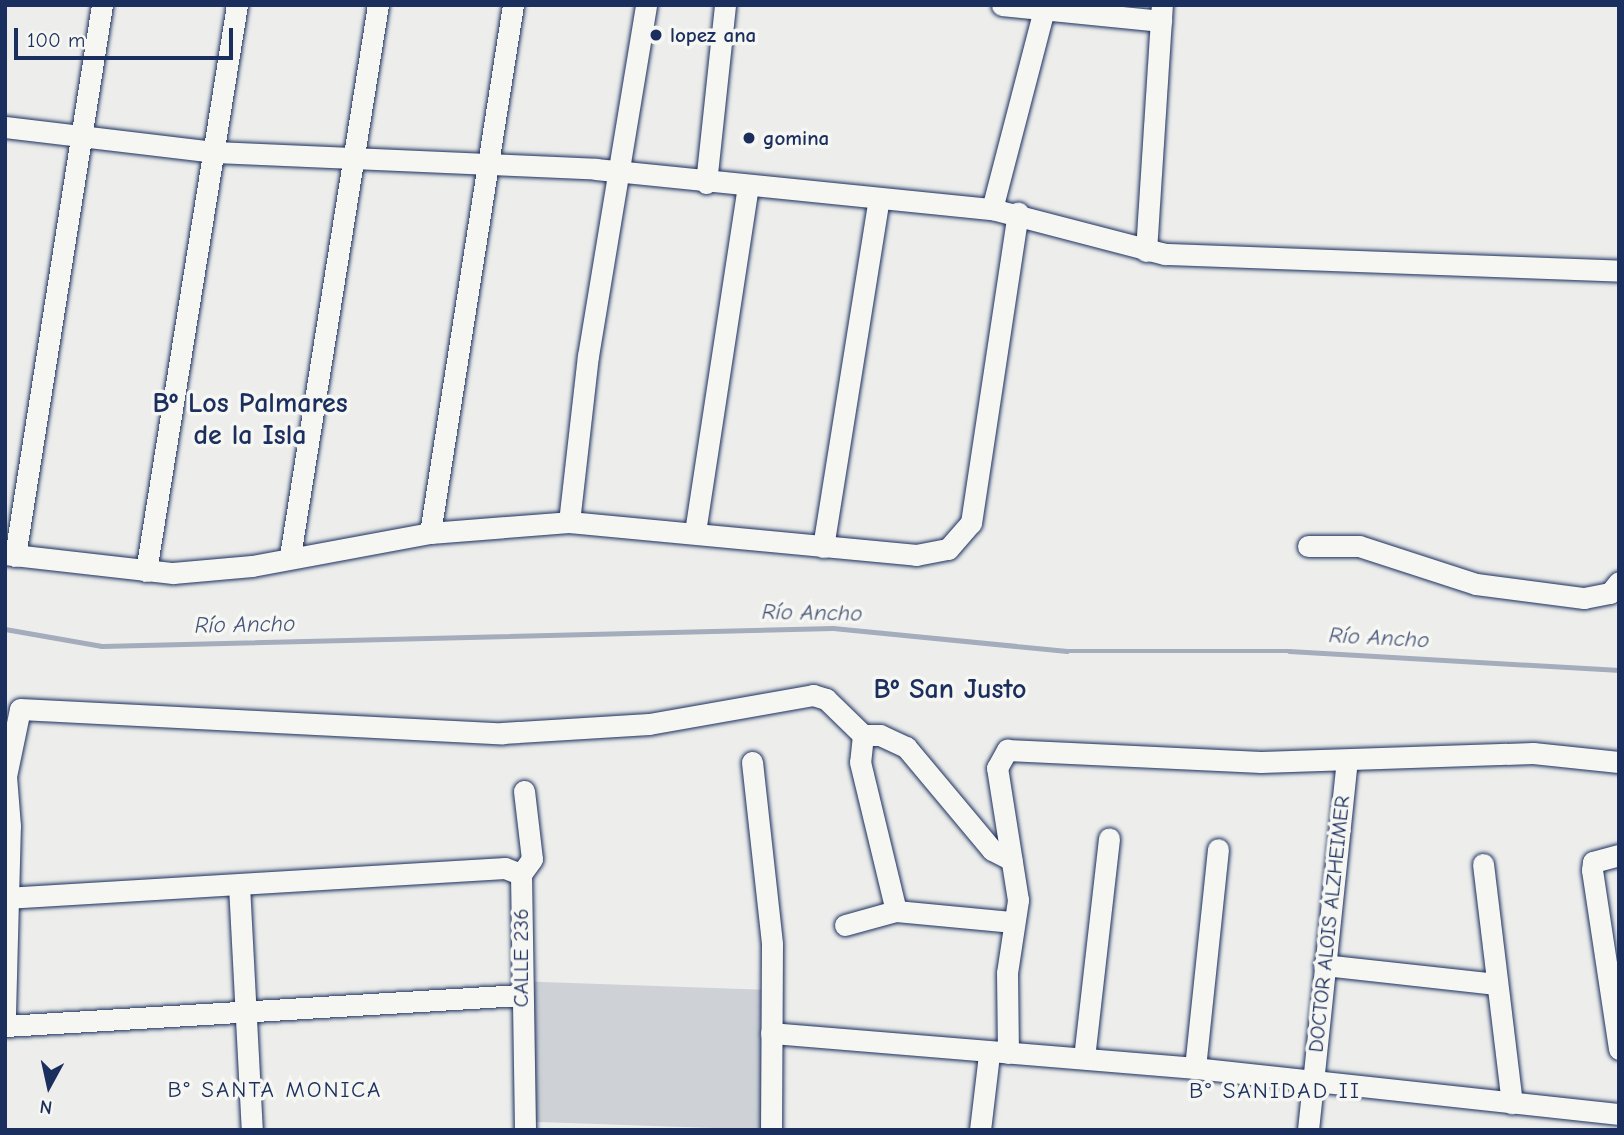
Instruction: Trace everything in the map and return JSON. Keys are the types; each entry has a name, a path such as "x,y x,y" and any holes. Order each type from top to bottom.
{"street":[{"path":"102,5 10,555 146,571 252,566 290,555 430,533 569,522 695,532 824,547 936,553 967,534 1018,214"},
{"path":"146,571 237,5"},
{"path":"290,555 356,160 378,5"},
{"path":"430,533 513,5"},
{"path":"569,522 567,501 646,5"},
{"path":"706,183 725,5"},
{"path":"1002,5 1161,13 1146,251"},
{"path":"992,209 1045,7"},
{"path":"5,127 80,139 214,152 356,160 487,163 619,172 706,183 992,209 1146,251 1619,271"},
{"path":"695,532 748,187"},
{"path":"824,547 879,199"},
{"path":"1308,546 1359,546 1476,584 1584,598 1610,593 1619,582"},
{"path":"5,1014 6,767 20,709 502,733 649,724 813,695 826,699 863,735 880,735 906,747 992,850 1012,860"},
{"path":"863,735 860,762 896,911"},
{"path":"980,1130 998,1054 1013,922 1018,900 997,777 1007,750 1347,761 1533,753 1619,762"},
{"name":"DOCTOR ALOIS ALZHEIMER","path":"1308,1130 1347,761"},
{"path":"752,762 772,944 771,1130"},
{"name":"CALLE 236","path":"524,791 532,859 521,874 525,1130"},
{"path":"1084,1058 1109,838"},
{"path":"1195,1068 1218,849"},
{"path":"1619,855 1600,859 1591,870 1619,1049"},
{"path":"1483,864 1495,984 1512,1103"},
{"path":"7,898 505,869 521,874"},
{"path":"239,885 252,1130"},
{"path":"845,925 896,911 1013,922"},
{"path":"1324,965 1495,984"},
{"path":"5,1026 521,995"},
{"path":"771,1033 998,1054 1084,1058 1195,1068 1512,1103 1559,1119 1619,1114"}],"shaded area":[{"path":"521,981 771,990 766,1130 516,1121"}],"waterway":[{"name":"Río Ancho","path":"5,629 102,646 833,628 1067,651 1289,651 1619,670"}],"place":[{"name":"lopez ana","path":"656,35"},
{"name":"gomina","path":"749,138"}],"district":[{"name":"Bº Los Palmares de la Isla","path":"250,419"},
{"name":"Bº San Justo","path":"950,689"},
{"name":"B° SANTA MONICA","path":"275,1090"},
{"name":"B° SANIDAD II","path":"1275,1091"}]}
